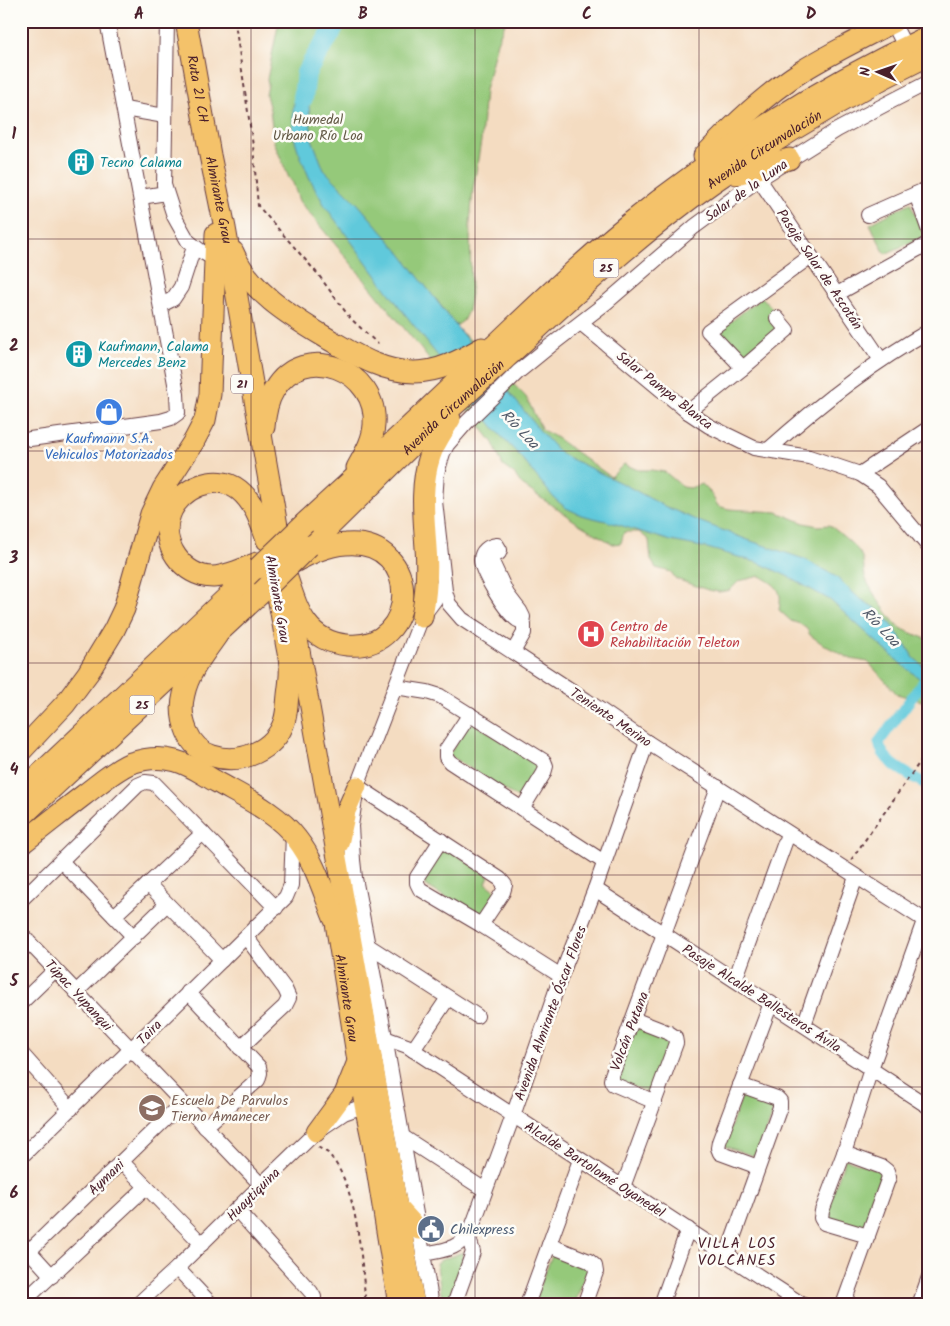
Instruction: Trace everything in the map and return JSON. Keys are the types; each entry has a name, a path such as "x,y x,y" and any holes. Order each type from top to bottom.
{"highway":[{"name":"Ruta 21 CH","path":"186,21 210,155"},
{"path":"680,184 729,130 772,92 820,60 893,21"},
{"name":"Avenida Circunvalación","path":"21,792 263,556 305,523 345,486 444,420 501,355 543,323 623,253 711,184 811,119 873,83 916,55 929,36"},
{"name":"Avenida Circunvalación","path":"21,818 289,568 444,420 501,355 510,329 597,250 680,184 799,104 841,80 916,55"},
{"name":"Almirante Grau","path":"210,155 263,556 289,568"},
{"path":"711,184 739,173 789,159"},
{"name":"Almirante Grau","path":"221,228 262,442 289,568 290,666"},
{"path":"21,751 65,704 88,673 114,630 124,609 151,514 163,489 194,442 204,420 210,394 216,260 221,228"},
{"path":"221,228 246,274 264,294 297,320 365,359 383,367 403,372 423,372 464,358 501,355"},
{"path":"262,442 269,401 275,388 286,376 299,367 314,364 329,365 344,370 364,389 373,407 374,424 366,452 345,486"},
{"path":"422,616 427,568 423,503 424,479 430,455 444,420"},
{"path":"210,483 229,485 240,491 258,515 263,556 230,574 208,576 195,573 183,565 171,547 168,538 168,522 172,509 182,496 196,487 210,483"},
{"path":"355,543 371,547 390,559 402,582 404,598 399,615 390,629 375,640 351,645 320,637 308,626 299,610 289,568 334,545 355,543"},
{"path":"217,635 192,673 184,692 182,712 185,728 189,736 199,748 213,756 229,759 251,755 265,748 276,737 281,730 286,712 290,666"},
{"path":"21,844 110,775 130,764 148,759 174,761 188,766 269,813 293,834 312,863 334,918"}],"main road":[{"name":"Almirante Grau","path":"289,568 361,993 372,1103 372,1146 398,1305"},
{"name":"Almirante Grau","path":"290,666 325,859 357,1060 372,1103 398,1207 415,1305"},
{"path":"338,865 342,824 356,786"},
{"path":"361,993 380,1008"},
{"path":"313,1136 344,1094 357,1060"},
{"path":"398,1207 419,1230"}],"street":[{"path":"30,439 161,421 171,418 178,413 178,394 108,21"},
{"path":"167,21 164,185 174,216 188,242 216,260"},
{"path":"893,21 916,55"},
{"name":"Salar de la Luna","path":"501,355 550,346 607,302 694,227 760,178 861,117 929,82"},
{"path":"124,109 165,116"},
{"name":"Pasaje Salar de Ascotán","path":"760,178 881,360"},
{"path":"868,215 929,188"},
{"path":"141,197 166,193"},
{"path":"916,194 929,231"},
{"path":"837,294 929,244"},
{"path":"161,305 173,299 181,287 194,247"},
{"path":"743,368 708,331 811,256"},
{"path":"688,412 787,330 777,318"},
{"name":"Salar Pampa Blanca","path":"581,323 688,412 709,426 754,448 809,457 860,474 878,486 929,547"},
{"path":"768,450 819,406 881,360 929,331"},
{"name":"Teniente Merino","path":"501,355 444,420 452,437 443,453 437,472 435,501 445,591 449,604 462,619 647,742 926,922"},
{"path":"860,474 929,428"},
{"path":"488,560 507,594 522,614 524,633 513,652"},
{"name":"Almirante Grau","path":"432,1305 380,1008 355,878 351,826 356,786 422,616 440,593 444,582"},
{"path":"422,616 440,612 452,614 462,619"},
{"path":"395,687 440,696 544,761 546,766 544,773 522,809"},
{"path":"470,714 446,750 446,757 450,762 604,862"},
{"name":"Avenida Almirante Óscar Flores","path":"468,1235 474,1225 514,1116 561,976 595,889 647,742"},
{"path":"21,900 138,785 145,782 154,782 276,908"},
{"path":"356,786 500,878 505,884 502,892 481,925"},
{"name":"Volcán Putana","path":"655,1102 613,1084 611,1080 612,1075 718,787"},
{"path":"114,916 203,833"},
{"name":"Taira","path":"21,1157 286,897 291,885 293,834"},
{"path":"735,980 788,834"},
{"path":"441,840 418,877 417,883 420,889 561,976"},
{"path":"61,861 134,936"},
{"path":"804,1025 850,874"},
{"path":"148,884 222,960"},
{"name":"Pasaje Alcalde Ballesteros Ávila","path":"595,889 929,1107"},
{"path":"76,992 168,904"},
{"path":"868,1236 824,1223 821,1218 822,1211 926,922"},
{"name":"Túpac Yupanqui","path":"21,934 261,1185"},
{"path":"240,1048 285,1006 289,998 285,989 246,937"},
{"path":"367,944 477,1016"},
{"path":"21,1003 55,970"},
{"path":"188,992 259,1068 260,1073 258,1080 205,1127"},
{"path":"412,1050 448,998"},
{"path":"758,1168 720,1153 718,1148 770,1003"},
{"path":"623,1187 676,1043 675,1037 669,1033 633,1019"},
{"name":"Alcalde Bartolomé Oyanedel","path":"385,1038 412,1050 688,1229 789,1301 803,1305"},
{"path":"21,1053 71,1109"},
{"path":"727,1255 780,1107 780,1101 777,1098 740,1085"},
{"name":"Aymani","path":"25,1246 122,1162 182,1103"},
{"name":"Huaytiquina","path":"137,1305 313,1136 344,1113 372,1103"},
{"path":"403,1137 486,1190"},
{"path":"843,1305 889,1177 887,1171 882,1167 844,1153"},
{"path":"526,1305 580,1160"},
{"path":"122,1162 202,1244"},
{"path":"21,1304 146,1187"},
{"path":"237,1210 311,1292 312,1301"},
{"path":"661,1305 688,1229"},
{"path":"423,1254 460,1244 468,1235"},
{"path":"454,1305 473,1252 468,1235"},
{"path":"549,1245 589,1261 595,1266 596,1272 584,1305"},
{"path":"25,1246 52,1276"},
{"path":"177,1268 212,1305"},
{"path":"919,1305 929,1277"}],"path":[{"path":"236,21 253,146 258,206 317,273 350,318 378,344"},
{"path":"850,874 897,794 929,749"},
{"path":"313,1136 342,1175 352,1205 359,1235 366,1305"}],"green space":[{"name":"Humedal Urbano Río Loa","path":"279,21 506,21 497,42 485,90 481,141 470,223 471,294 468,311 463,321 456,326 436,299 444,317 470,340 526,397 542,430 554,436 611,477 624,464 638,470 665,472 683,487 690,488 702,484 710,492 718,506 729,509 777,512 804,523 818,526 829,525 836,530 860,553 863,559 864,573 870,587 897,625 929,640 929,703 897,694 868,662 851,659 824,645 810,635 807,629 791,621 779,610 780,597 775,586 760,576 739,581 730,590 719,592 676,579 671,572 656,568 651,560 649,540 639,532 624,532 621,543 613,544 579,524 522,485 515,475 503,466 493,443 421,349 299,201 274,142 266,95 267,79"},
{"path":"910,203 925,236 885,254 870,224"},
{"path":"762,297 775,311 769,317 780,330 744,358 719,331"},
{"path":"470,721 543,765 521,800 449,755"},
{"path":"448,849 489,876 486,883 501,895 484,921 425,885 423,873 437,852"},
{"path":"634,1026 671,1040 651,1093 613,1079"},
{"path":"743,1093 776,1104 757,1157 724,1146"},
{"path":"845,1159 884,1172 863,1231 825,1217"},
{"path":"463,1252 461,1268 448,1305 443,1305 437,1263"},
{"path":"553,1253 589,1267 574,1305 532,1305"}],"water":[{"path":"306,73 312,139 324,170 357,203 398,250 456,326 541,432 561,454 662,505 748,540 804,559 835,576 859,598 884,615 914,658 929,671 929,686 900,663 830,600 787,576 759,563 707,548 671,541 581,515 566,508 554,498 499,434 401,309 325,206 309,177 293,134 293,106"}],"waterway":[{"name":"Río Loa","path":"303,98 306,73 330,35 336,21"},
{"path":"927,677 879,742 881,750 891,763 929,786"}],"place":[{"name":"Tecno Calama","path":"81,162"},
{"name":"Kaufmann, Calama Mercedes Benz","path":"79,354"},
{"name":"Kaufmann S.A. Vehiculos Motorizados","path":"109,412"},
{"name":"Centro de Rehabilitación Teleton","path":"591,634"},
{"name":"Escuela De Parvulos Tierno Amanecer","path":"152,1108"},
{"name":"Chilexpress","path":"431,1229"}],"district":[{"name":"VILLA LOS VOLCANES","path":"737,1252"}]}
